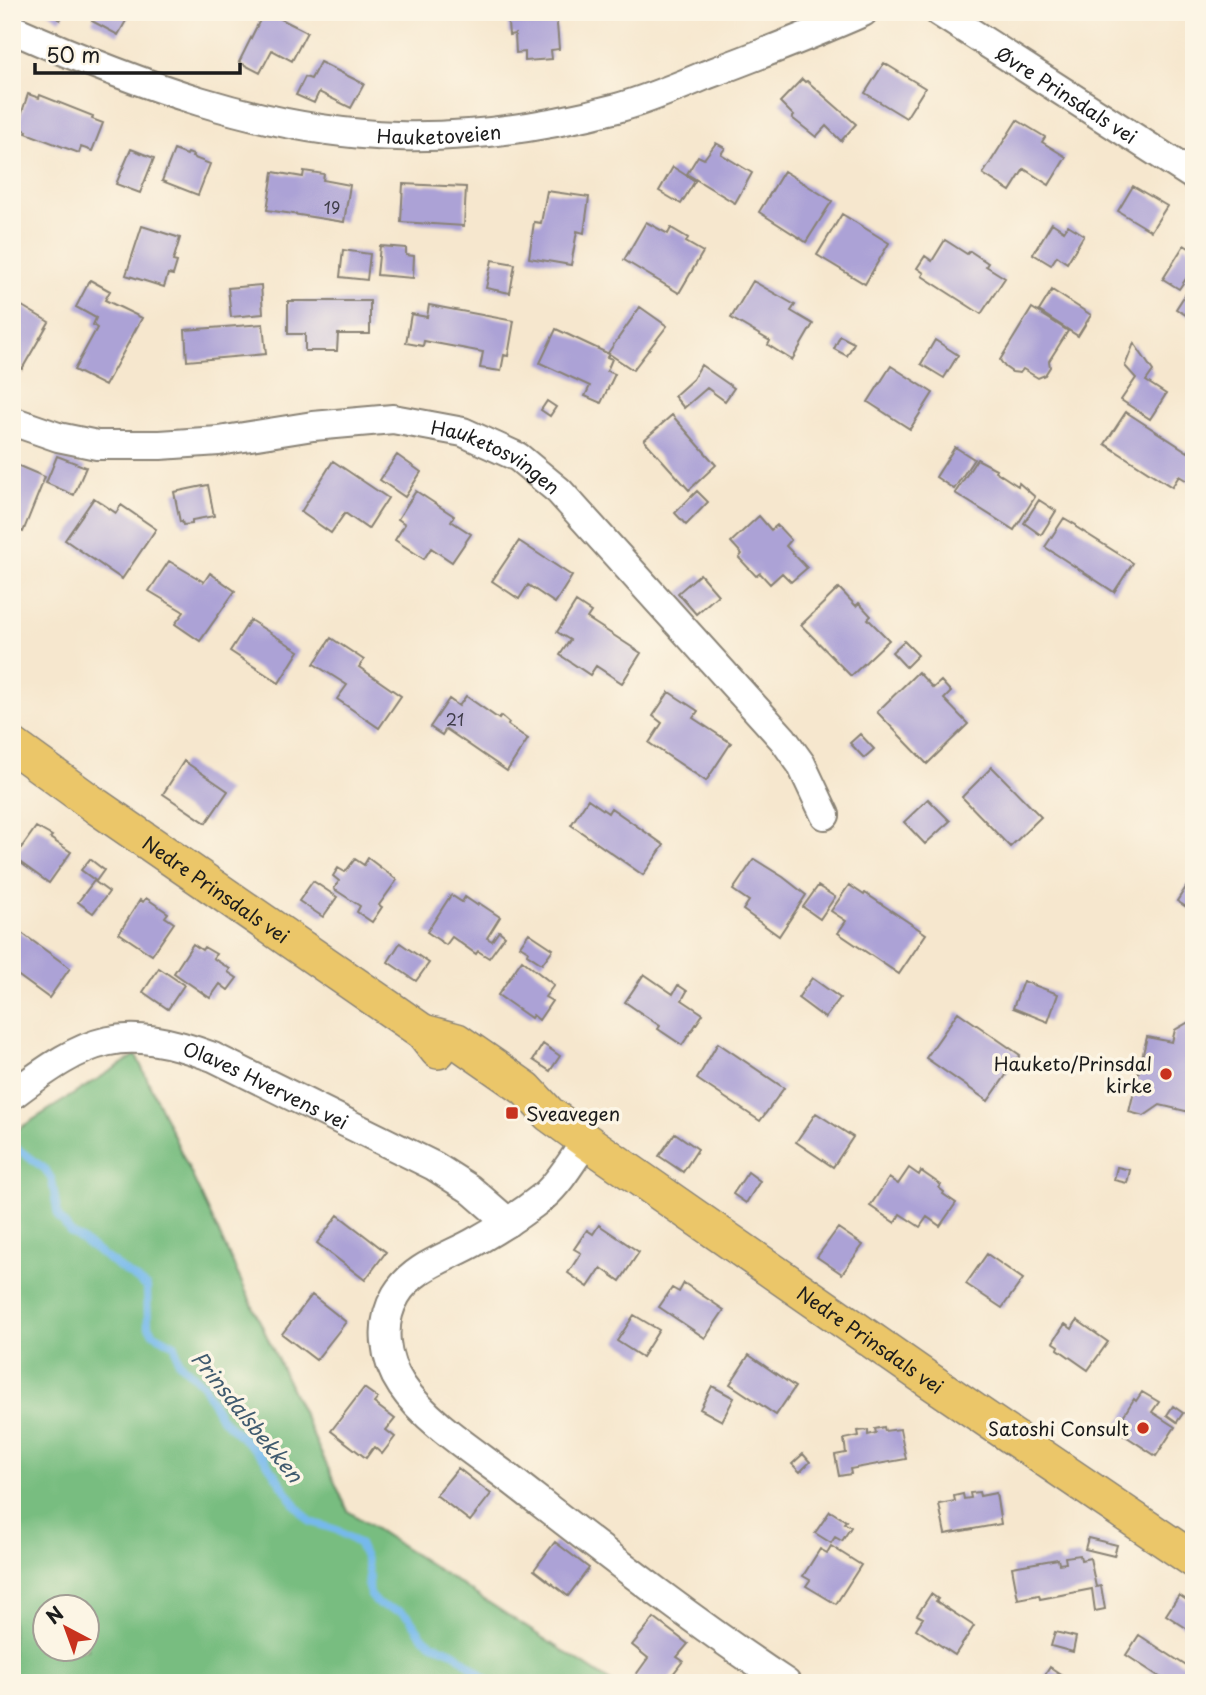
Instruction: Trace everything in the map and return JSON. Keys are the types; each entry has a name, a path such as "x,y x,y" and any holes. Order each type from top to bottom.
{"main road":[{"name":"Nedre Prinsdals vei","path":"12,745 423,1032 457,1041 526,1089 549,1114 586,1141 926,1378 1194,1560"}],"street":[{"name":"Hauketoveien","path":"12,29 92,64 180,96 265,118 366,134 397,136 494,132 543,125 619,107 803,38 863,12"},
{"name":"Øvre Prinsdals vei","path":"939,12 1194,176"},
{"name":"Hauketosvingen","path":"12,421 58,437 97,445 122,445 195,444 313,426 393,419 463,432 518,457 559,491 783,739 801,764 825,816"},
{"name":"Olaves Hvervens vei","path":"12,1095 63,1058 96,1044 138,1038 181,1045 214,1057 434,1166 470,1189 508,1222"},
{"path":"586,1141 545,1195 508,1222 420,1270 397,1295 388,1315 387,1353 400,1383 422,1410 677,1607 786,1683"}],"green space":[{"path":"136,1055 348,1511 612,1683 12,1683 12,1133"}],"building":[{"path":"48,12 65,12 60,20"},
{"path":"97,12 131,12 118,35 92,21"},
{"path":"264,12 274,15 276,12 283,16 281,19 307,32 292,61 272,50 260,73 239,62"},
{"path":"507,12 521,12 521,15 556,12 559,49 551,50 552,59 525,61 525,52 516,53 515,34 509,35"},
{"path":"320,62 364,84 351,108 319,92 314,103 296,95 305,77 311,79"},
{"path":"884,63 925,88 906,118 865,93"},
{"path":"802,79 856,124 841,141 826,126 816,137 792,118 794,116 780,102"},
{"path":"28,94 39,98 40,95 93,116 92,119 103,123 92,151 81,147 79,153 17,127"},
{"path":"1017,120 1045,137 1042,142 1066,157 1049,185 1024,169 1010,191 983,174"},
{"path":"716,143 725,148 721,154 752,173 735,203 687,174 698,156 704,159"},
{"path":"131,149 154,158 140,193 116,184"},
{"path":"174,150 187,155 188,153 210,164 198,195 162,181"},
{"path":"673,167 695,181 681,204 659,191"},
{"path":"304,171 324,174 323,180 350,185 344,222 267,210 273,172 303,177"},
{"path":"784,171 832,201 806,242 759,212"},
{"path":"403,184 466,187 464,226 401,222"},
{"path":"1133,186 1167,206 1151,231 1118,211"},
{"path":"547,191 589,197 584,233 577,231 571,265 529,258 534,222 541,223"},
{"path":"842,214 889,243 865,284 817,255"},
{"path":"646,222 668,234 671,228 688,238 686,242 703,252 679,293 624,260"},
{"path":"1052,223 1064,231 1068,225 1084,235 1067,263 1057,256 1051,265 1033,254"},
{"path":"142,226 180,238 173,261 177,262 173,275 168,274 164,287 126,275"},
{"path":"945,240 967,254 970,251 988,263 986,266 1005,278 981,314 922,276 924,273 917,268 925,256 932,261"},
{"path":"1184,245 1194,251 1194,267 1179,289 1163,279"},
{"path":"380,246 406,248 406,255 414,256 413,278 377,275"},
{"path":"343,250 370,254 367,280 340,277"},
{"path":"492,260 515,264 510,293 486,288"},
{"path":"90,280 110,291 105,300 142,318 105,386 74,370 97,328 93,325 96,318 76,307"},
{"path":"753,281 795,305 791,311 813,324 792,360 768,345 770,341 731,318"},
{"path":"1194,281 1194,320 1176,309"},
{"path":"261,285 263,314 231,317 228,288"},
{"path":"1052,290 1091,315 1078,336 1039,311"},
{"path":"288,301 370,301 370,334 338,334 337,351 305,351 305,334 288,334"},
{"path":"17,303 49,322 22,369 12,363 12,311"},
{"path":"429,305 514,321 508,356 504,355 501,371 480,368 483,352 424,341 423,346 406,343 411,314 427,317"},
{"path":"640,307 667,326 633,370 608,353"},
{"path":"1032,308 1068,331 1049,361 1050,367 1045,375 1038,378 1023,369 1020,373 1012,372 1000,360"},
{"path":"263,324 266,354 187,361 185,330"},
{"path":"556,329 609,354 607,357 612,359 607,371 615,374 601,403 585,396 590,386 540,363"},
{"path":"840,336 854,343 847,356 834,349"},
{"path":"935,340 958,355 944,378 921,364"},
{"path":"1134,343 1153,371 1146,381 1166,394 1150,419 1121,400 1136,378 1125,366"},
{"path":"701,365 734,388 725,401 707,388 684,408 674,396 693,379"},
{"path":"891,366 933,393 910,429 868,402"},
{"path":"547,401 556,407 550,416 541,410"},
{"path":"1126,412 1188,452 1194,442 1194,485 1179,476 1172,487 1105,444"},
{"path":"672,415 716,465 689,490 644,440"},
{"path":"955,447 974,459 954,489 936,477"},
{"path":"397,455 421,472 405,497 380,480"},
{"path":"57,456 86,467 74,495 46,483"},
{"path":"977,459 1018,486 1019,483 1035,497 1014,530 955,493"},
{"path":"333,461 388,498 368,529 345,513 331,533 301,512"},
{"path":"12,463 45,477 23,532 12,527"},
{"path":"208,485 214,516 192,520 192,524 183,525 182,521 180,522 174,492"},
{"path":"416,491 454,516 451,521 471,534 452,562 431,548 424,559 395,540 405,524 398,519"},
{"path":"697,491 708,502 686,525 675,513"},
{"path":"94,498 116,513 121,505 156,529 122,579 65,540"},
{"path":"1039,500 1056,511 1041,535 1024,523"},
{"path":"759,516 771,530 777,525 791,540 786,546 807,568 791,582 782,573 770,584 760,573 756,576 739,558 742,554 731,542"},
{"path":"1064,518 1133,563 1114,592 1045,547"},
{"path":"519,541 572,576 555,603 528,585 519,599 492,581"},
{"path":"169,561 204,582 210,573 235,591 200,641 175,624 184,612 149,591"},
{"path":"700,574 718,595 696,614 678,593"},
{"path":"839,588 856,606 859,603 871,616 868,619 889,640 851,676 801,625"},
{"path":"576,602 591,612 587,618 641,653 622,683 596,666 590,675 560,655 570,640 557,632"},
{"path":"250,620 299,651 279,683 230,651"},
{"path":"331,638 364,660 359,667 401,696 379,728 337,699 347,685 314,664"},
{"path":"904,641 918,655 906,667 892,652"},
{"path":"918,672 933,688 941,681 951,692 944,699 968,724 927,764 877,712"},
{"path":"669,692 698,711 693,718 731,743 706,781 649,743 662,723 653,716"},
{"path":"466,696 499,719 501,716 508,725 528,739 507,771 446,729 442,735 430,727 449,699 459,706"},
{"path":"860,734 874,749 864,758 850,743"},
{"path":"184,761 228,791 206,823 163,794"},
{"path":"992,767 1041,817 1010,847 962,797"},
{"path":"588,799 608,813 611,808 664,845 643,875 571,825"},
{"path":"928,799 950,821 925,844 904,822"},
{"path":"36,827 71,852 49,883 14,858"},
{"path":"368,858 397,880 379,905 382,907 372,922 357,912 360,906 334,889 339,881 333,876 338,868 345,872 355,859 364,865"},
{"path":"90,859 104,870 96,881 81,870"},
{"path":"754,859 806,895 779,936 743,910 749,901 733,890"},
{"path":"1194,875 1194,912 1177,901"},
{"path":"94,881 109,892 93,913 78,902"},
{"path":"313,881 337,897 323,917 299,901"},
{"path":"849,885 926,934 899,974 838,933 846,921 831,911"},
{"path":"818,886 835,897 820,919 803,907"},
{"path":"451,895 462,902 465,897 477,905 479,903 500,917 487,938 492,941 499,931 505,936 489,958 478,951 476,954 452,937 446,945 427,932"},
{"path":"146,898 168,913 165,917 174,923 152,955 119,933 140,900 143,902"},
{"path":"12,926 70,968 49,998 12,971"},
{"path":"529,933 553,949 542,964 520,946"},
{"path":"400,943 429,963 416,981 388,962"},
{"path":"193,944 216,954 213,958 230,969 228,972 237,978 228,990 220,984 210,998 174,973"},
{"path":"522,960 554,985 545,997 552,1001 539,1020 533,1015 531,1018 498,995"},
{"path":"159,968 184,985 168,1009 143,992"},
{"path":"644,974 673,994 678,985 687,991 682,1000 703,1014 682,1045 625,1002"},
{"path":"812,978 840,998 825,1018 798,998"},
{"path":"1023,981 1058,994 1048,1022 1013,1008"},
{"path":"958,1012 1020,1055 988,1101 926,1058"},
{"name":"Hauketo/Prinsdal kirke","path":"1194,1019 1194,1113 1160,1105 1144,1116 1129,1112 1147,1037 1172,1042 1175,1030"},
{"path":"718,1043 784,1088 760,1121 697,1079"},
{"path":"543,1044 560,1056 550,1071 533,1060"},
{"path":"816,1113 853,1137 833,1167 796,1142"},
{"path":"675,1133 698,1149 683,1172 659,1156"},
{"path":"1117,1167 1130,1170 1127,1183 1114,1180"},
{"path":"909,1168 919,1175 921,1171 941,1185 939,1188 943,1194 956,1203 940,1226 927,1217 920,1227 900,1214 895,1223 870,1206 889,1178 898,1184"},
{"path":"748,1172 760,1181 746,1203 733,1194"},
{"path":"338,1215 386,1252 365,1280 317,1243"},
{"path":"599,1225 639,1252 620,1281 601,1268 588,1287 568,1273 581,1253 574,1249 587,1230 593,1234"},
{"path":"838,1228 863,1245 842,1274 817,1257"},
{"path":"987,1254 1023,1279 1002,1308 966,1284"},
{"path":"684,1283 724,1310 705,1338 659,1307 672,1288 679,1292"},
{"path":"312,1295 346,1322 316,1360 282,1334"},
{"path":"634,1315 659,1330 642,1357 617,1341"},
{"path":"1077,1320 1108,1342 1088,1370 1058,1349 1059,1346 1053,1342 1065,1324 1072,1329"},
{"path":"749,1355 795,1387 776,1415 730,1384"},
{"path":"712,1386 734,1398 722,1421 700,1409"},
{"path":"364,1388 378,1398 374,1403 395,1419 386,1430 395,1437 382,1454 374,1447 366,1458 331,1431"},
{"path":"1142,1392 1159,1402 1152,1412 1175,1427 1156,1456 1115,1429 1134,1399 1136,1401"},
{"path":"1173,1406 1183,1413 1177,1422 1167,1415"},
{"path":"884,1427 885,1431 900,1429 906,1459 850,1469 851,1474 839,1476 835,1455 846,1453 844,1439 859,1436 858,1431 868,1430 868,1435 876,1433 875,1429"},
{"path":"803,1454 810,1462 800,1472 792,1464"},
{"path":"458,1468 491,1494 470,1521 436,1495"},
{"path":"979,1492 980,1496 996,1493 1001,1524 945,1534 939,1504 955,1501 954,1496 963,1494 964,1499 971,1498 970,1493"},
{"path":"830,1511 851,1527 842,1541 835,1537 831,1543 815,1533"},
{"path":"1088,1538 1117,1545 1114,1556 1085,1549"},
{"path":"555,1542 589,1568 568,1596 534,1570"},
{"path":"831,1546 861,1565 836,1604 806,1586 810,1580 803,1576 820,1549 827,1553"},
{"path":"1080,1555 1081,1560 1090,1558 1096,1587 1101,1586 1105,1609 1095,1611 1092,1589 1040,1599 1039,1595 1018,1599 1012,1567 1058,1559 1059,1564 1066,1563 1065,1557"},
{"path":"931,1594 938,1599 936,1601 974,1626 955,1655 916,1629 923,1618 917,1615"},
{"path":"1179,1595 1194,1605 1194,1633 1166,1615"},
{"path":"654,1618 688,1644 677,1657 683,1661 666,1683 630,1683 648,1658 632,1645"},
{"path":"1055,1632 1076,1637 1073,1652 1051,1646"},
{"path":"1139,1635 1194,1671 1194,1683 1169,1683 1126,1655"},
{"path":"1050,1667 1074,1683 1040,1683"}],"waterway":[{"name":"Prinsdalsbekken","path":"12,1145 45,1169 52,1180 58,1216 70,1232 147,1287 148,1326 153,1333 175,1345 179,1362 203,1385 221,1418 263,1457 297,1507 311,1522 337,1530 359,1544 366,1560 368,1588 379,1605 400,1611 409,1617 422,1636 431,1643 455,1653 491,1683"}],"place":[{"name":"Hauketo/Prinsdal kirke","path":"1166,1074"},
{"name":"Sveavegen","path":"512,1113"},
{"name":"Satoshi Consult","path":"1143,1428"}]}
